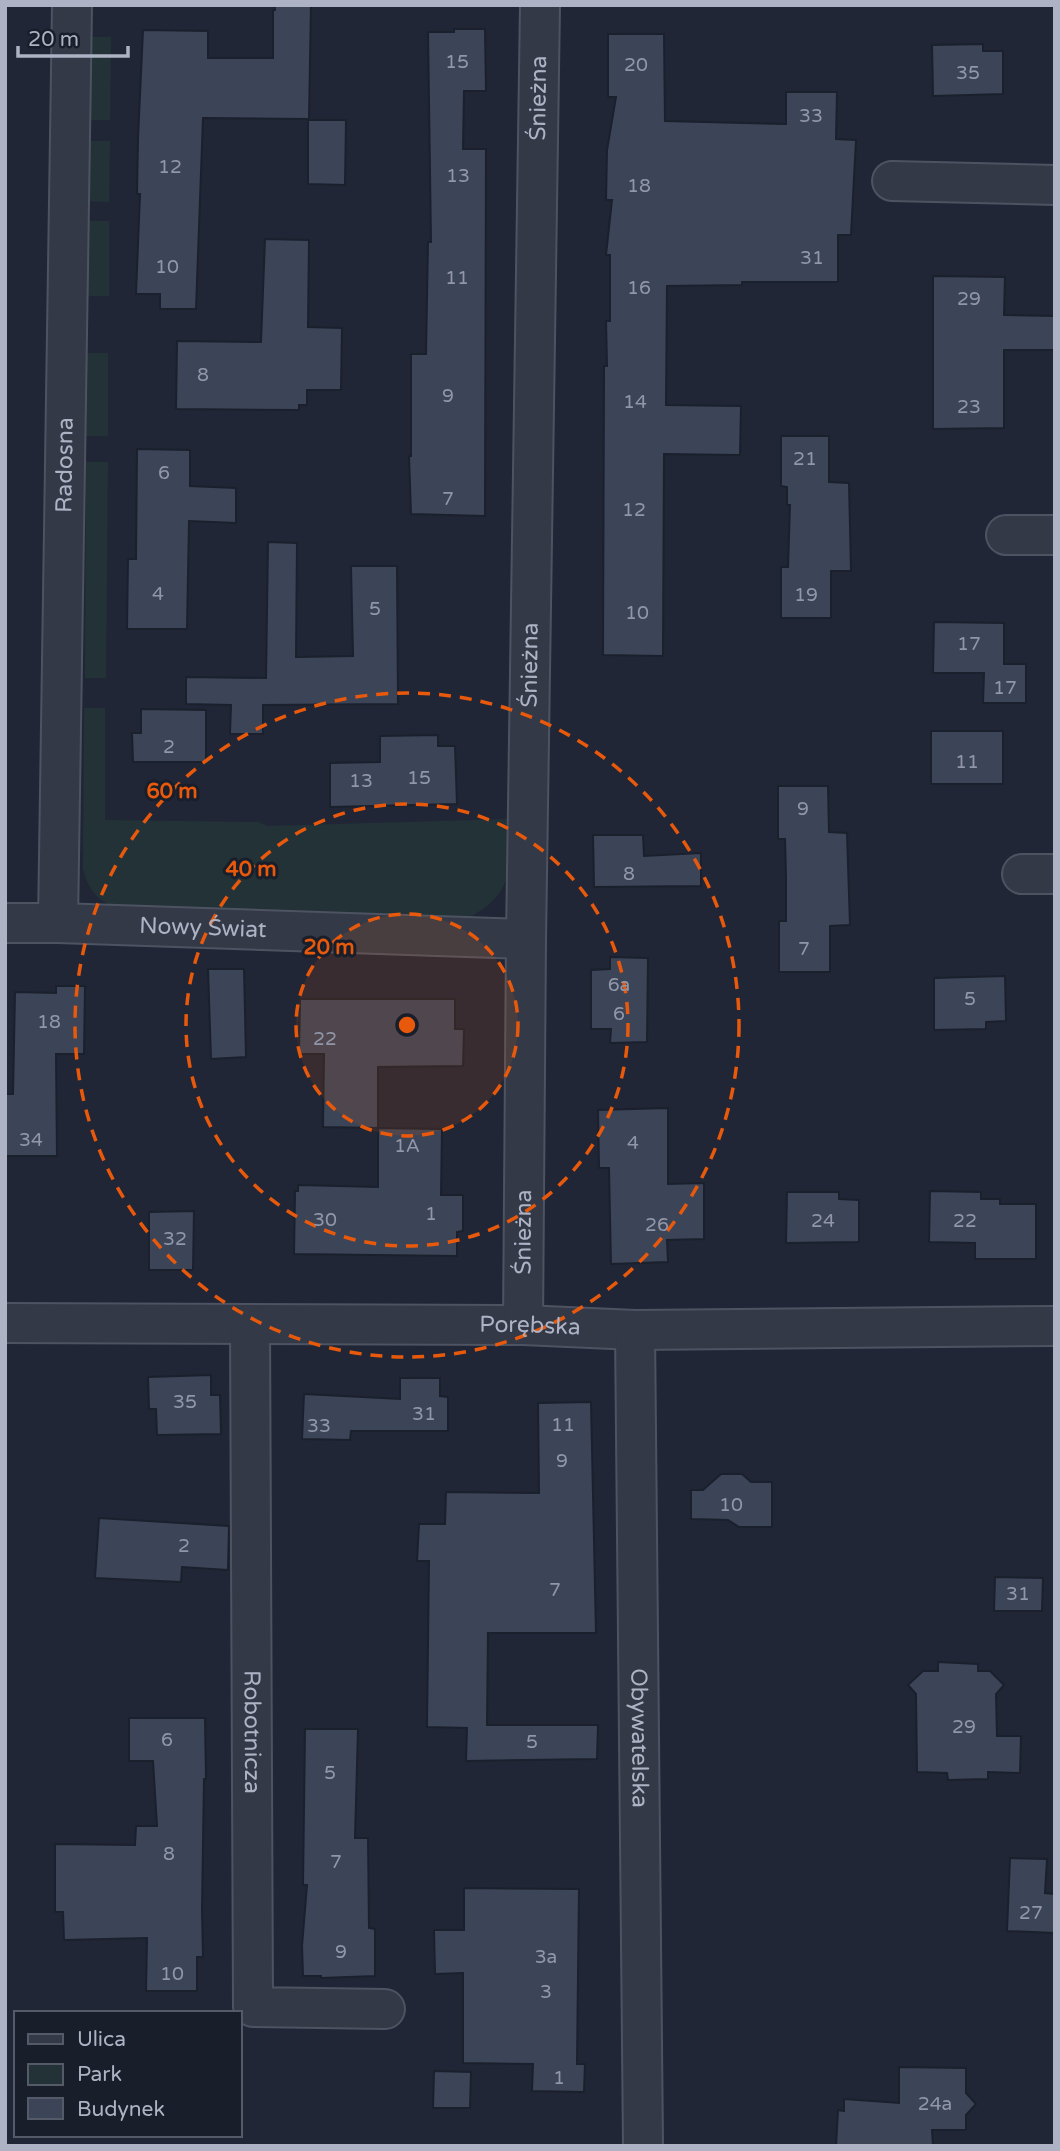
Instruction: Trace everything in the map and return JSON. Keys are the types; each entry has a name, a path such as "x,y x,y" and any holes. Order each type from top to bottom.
{"street":[{"name":"Radosna","path":"58,923 72,5"},
{"name":"Śnieżna","path":"523,1325 540,5"},
{"path":"892,181 1055,185"},
{"path":"1006,535 1055,535"},
{"name":"Nowy Świat","path":"5,923 526,939"},
{"name":"Porębska","path":"5,1322 523,1325 635,1329 1055,1326"},
{"name":"Robotnicza","path":"250,1324 253,2007 385,2009"},
{"name":"Obywatelska","path":"635,1329 643,2146"}],"green space":[{"path":"90,37 111,37 110,120 89,120"},
{"path":"89,141 110,141 109,202 88,201"},
{"path":"88,221 109,221 109,296 88,296"},
{"path":"87,353 108,353 108,436 86,436"},
{"path":"86,462 108,462 106,678 85,678"},
{"path":"84,708 105,708 105,820 258,822 268,826 509,819 509,863 503,887 485,908 470,917 141,911 111,905 91,889 83,869"}],"building":[{"path":"275,5 311,5 309,119 203,118 196,309 160,309 160,294 136,294 140,194 137,194 138,138 143,30 208,31 208,58 273,58"},
{"path":"454,29 485,29 486,91 464,91 463,149 486,149 485,516 411,514 411,354 426,354 428,242 431,242 428,32 454,32"},
{"path":"608,34 664,34 665,121 786,124 786,92 837,92 836,139 856,140 851,235 838,235 838,282 742,282 742,285 667,286 666,405 741,406 740,455 664,454 663,656 603,655 604,366 607,366 606,321 610,321 610,255 606,255 612,200 606,200 607,150 616,97 608,97"},
{"path":"983,44 983,51 1003,51 1003,94 933,96 932,45"},
{"path":"308,120 346,120 345,185 308,184"},
{"path":"265,239 309,240 308,327 342,328 341,390 307,390 307,405 299,405 299,410 176,409 177,341 261,342"},
{"path":"933,276 1005,277 1004,315 1055,316 1055,350 1004,350 1004,428 933,429"},
{"path":"781,436 829,436 829,482 849,483 851,571 831,571 831,618 781,618 781,567 788,567 790,505 787,505 787,487 781,486"},
{"path":"137,449 190,450 190,486 236,488 236,523 189,521 187,629 127,629 128,559 136,559"},
{"path":"268,542 297,543 296,657 353,656 351,566 397,566 398,704 263,705 263,734 230,734 231,705 186,704 186,677 266,678"},
{"path":"934,622 1004,623 1004,664 1026,664 1026,703 983,703 984,673 933,673"},
{"path":"141,709 206,710 206,762 133,762 132,733 141,733"},
{"path":"931,731 1003,731 1003,784 931,784"},
{"path":"438,735 438,746 455,746 457,804 330,807 330,763 380,762 380,736"},
{"path":"778,786 828,786 829,832 847,833 850,925 830,926 830,972 779,972 779,921 786,921 786,877 785,839 778,839"},
{"path":"593,835 643,835 644,856 701,853 701,886 594,887"},
{"path":"610,957 648,958 647,1042 610,1043 611,1029 591,1029 591,970 610,969"},
{"path":"208,969 244,969 246,1057 211,1059"},
{"path":"1005,976 1006,1021 986,1022 986,1029 934,1030 934,978"},
{"path":"56,986 85,986 84,1054 56,1054 57,1156 5,1156 5,1094 13,1094 15,992 56,993"},
{"path":"300,999 455,999 455,1029 464,1029 463,1066 378,1067 378,1128 323,1127 324,1054 299,1054"},
{"path":"668,1108 668,1184 704,1183 704,1239 667,1240 668,1262 611,1264 609,1168 599,1168 598,1110"},
{"path":"378,1128 442,1129 441,1195 463,1195 463,1231 457,1232 457,1256 294,1254 295,1191 298,1191 298,1185 378,1187"},
{"path":"930,1191 981,1192 981,1199 1000,1199 1000,1204 1036,1204 1036,1259 975,1259 975,1243 929,1242"},
{"path":"787,1192 839,1192 839,1199 859,1200 859,1242 786,1243"},
{"path":"194,1211 193,1270 149,1270 149,1212"},
{"path":"211,1375 211,1395 220,1395 221,1434 157,1435 156,1409 149,1409 148,1377"},
{"path":"400,1378 440,1378 440,1396 448,1397 448,1431 351,1431 350,1440 302,1439 304,1394 400,1399"},
{"path":"591,1402 596,1633 488,1633 487,1725 598,1725 597,1759 466,1761 467,1728 427,1727 429,1561 417,1561 419,1524 445,1524 446,1492 539,1493 538,1403"},
{"path":"721,1474 742,1474 751,1482 772,1482 772,1527 739,1527 728,1520 691,1519 691,1490 703,1490"},
{"path":"99,1518 229,1526 228,1570 182,1567 181,1582 95,1578"},
{"path":"995,1577 1043,1578 1042,1611 994,1611"},
{"path":"938,1662 978,1664 978,1671 990,1671 1004,1685 996,1694 997,1736 1021,1736 1020,1773 988,1772 988,1779 948,1780 947,1773 917,1772 916,1694 908,1685 923,1671 938,1671"},
{"path":"129,1718 205,1718 203,1957 197,1957 197,1991 146,1991 147,1938 64,1940 63,1912 55,1912 55,1844 135,1845 136,1826 157,1826 153,1761 129,1761"},
{"path":"305,1729 358,1729 355,1838 368,1838 369,1928 375,1929 375,1976 303,1976 302,1946 307,1885 303,1885"},
{"path":"1010,1858 1047,1859 1045,1893 1055,1894 1055,1933 1007,1931"},
{"path":"464,1888 579,1889 577,2064 585,2064 584,2092 532,2091 533,2064 463,2063 463,1973 435,1974 434,1930 464,1930"},
{"path":"899,2067 966,2068 966,2093 976,2104 966,2115 966,2130 932,2130 933,2146 836,2146 838,2110 844,2111 844,2099 899,2103"},
{"path":"434,2071 471,2072 470,2108 433,2108"}]}
